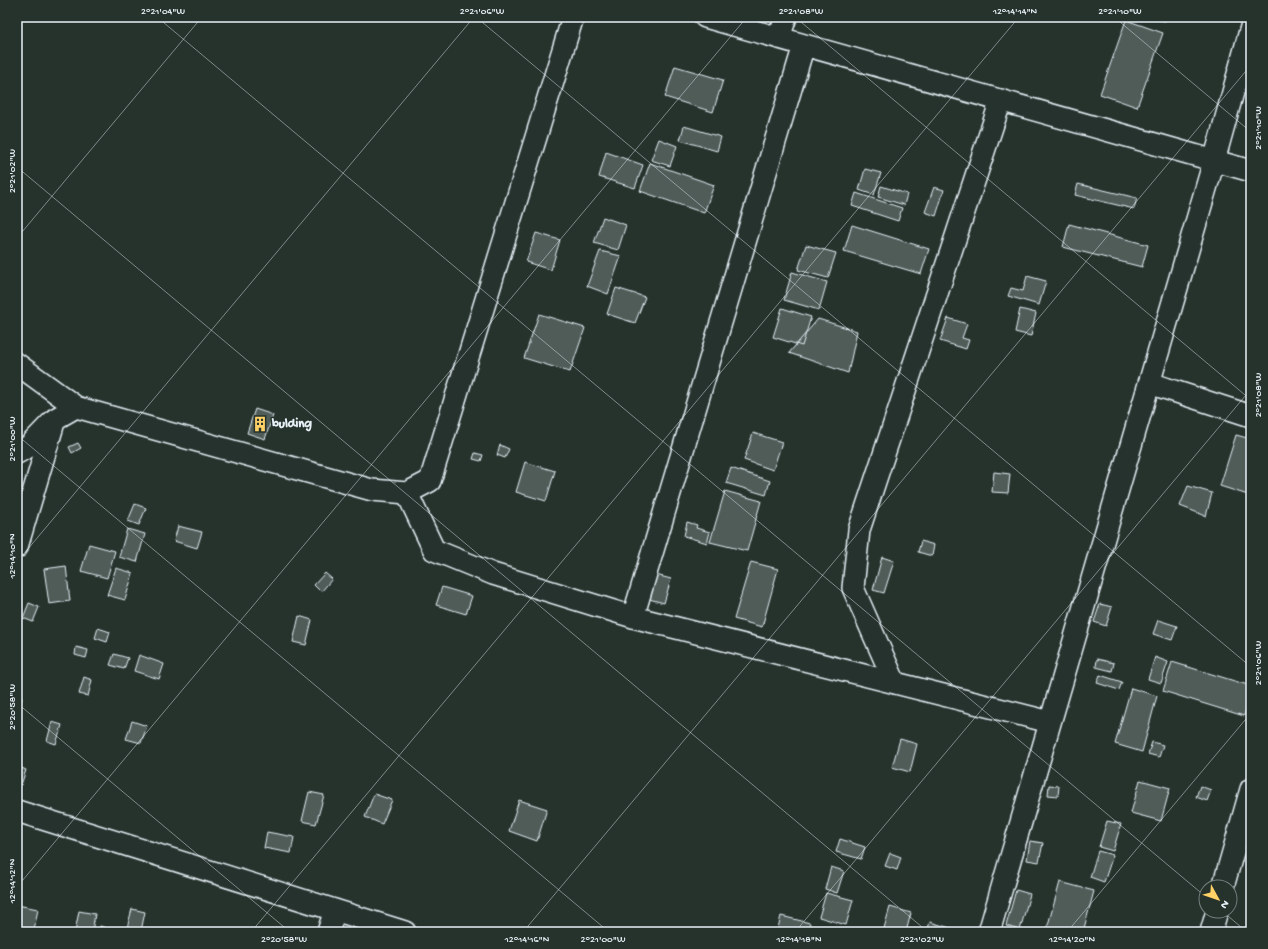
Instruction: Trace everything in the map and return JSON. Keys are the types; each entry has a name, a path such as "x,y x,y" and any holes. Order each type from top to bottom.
{"street":[{"path":"17,364 76,407 372,490 408,493 430,481 573,17"},
{"path":"705,17 1251,171"},
{"path":"779,38 786,17"},
{"path":"989,932 1214,161 1251,27"},
{"path":"634,617 804,45"},
{"path":"895,683 853,588 859,530 1001,100"},
{"path":"1149,383 1251,416"},
{"path":"17,453 28,448 55,419 76,407"},
{"path":"17,547 55,419"},
{"path":"408,493 434,550 493,574 634,617 1050,722"},
{"path":"1225,879 1251,789"},
{"path":"17,811 405,932"},
{"path":"328,932 334,910"},
{"path":"1211,932 1215,919"}],"building":[{"path":"1147,17 1167,17 1165,21"},
{"path":"1126,20 1163,33 1137,107 1100,94"},
{"path":"675,66 723,80 713,112 665,97"},
{"path":"684,126 721,137 717,151 680,140"},
{"path":"659,139 677,146 670,166 651,160"},
{"path":"606,152 643,165 635,188 599,177"},
{"path":"650,163 714,185 704,213 640,191"},
{"path":"865,169 881,173 874,195 859,190"},
{"path":"1078,184 1137,198 1134,209 1075,195"},
{"path":"881,186 907,194 904,205 878,197"},
{"path":"934,187 944,190 936,216 925,212"},
{"path":"856,193 902,208 898,221 852,206"},
{"path":"603,217 626,225 618,250 594,243"},
{"path":"1069,224 1148,245 1142,267 1063,247"},
{"path":"852,225 929,249 921,274 844,251"},
{"path":"536,233 560,240 551,270 526,262"},
{"path":"806,245 836,253 828,278 798,270"},
{"path":"600,251 621,256 608,294 587,286"},
{"path":"792,272 827,282 819,310 784,300"},
{"path":"1027,276 1046,281 1039,305 1008,296 1011,288 1023,291"},
{"path":"616,288 645,297 635,323 607,314"},
{"path":"782,308 811,317 802,346 773,337"},
{"path":"1020,309 1036,313 1031,336 1015,332"},
{"path":"539,314 585,328 570,372 524,358"},
{"path":"948,318 967,324 962,338 969,340 966,349 940,341"},
{"path":"818,319 857,331 848,373 789,353"},
{"name":"bulding","path":"255,409 273,415 265,439 247,433"},
{"path":"753,433 782,442 773,470 744,460"},
{"path":"1236,435 1251,439 1251,484 1248,495 1220,486"},
{"path":"78,443 81,448 72,453 69,447"},
{"path":"500,445 509,449 505,458 497,455"},
{"path":"475,453 483,455 481,461 473,459"},
{"path":"525,462 555,471 546,501 516,492"},
{"path":"731,468 770,481 766,495 726,483"},
{"path":"994,472 1010,474 1008,493 992,492"},
{"path":"1188,486 1212,493 1206,516 1180,506"},
{"path":"725,491 761,501 747,551 710,542"},
{"path":"135,504 146,508 139,525 128,521"},
{"path":"687,522 697,525 696,528 710,532 707,543 684,536"},
{"path":"178,526 202,532 197,548 174,541"},
{"path":"127,529 145,534 137,562 119,557"},
{"path":"921,541 934,545 932,556 918,552"},
{"path":"89,544 115,551 107,578 81,571"},
{"path":"882,557 894,561 884,593 873,590"},
{"path":"751,562 778,569 762,627 734,619"},
{"path":"66,566 70,601 49,604 44,569"},
{"path":"116,568 133,573 125,600 107,595"},
{"path":"325,573 332,579 321,592 314,585"},
{"path":"656,575 671,579 664,603 649,599"},
{"path":"442,587 472,596 466,614 436,605"},
{"path":"29,603 39,607 33,622 23,618"},
{"path":"1100,604 1112,607 1106,626 1094,622"},
{"path":"299,616 312,620 306,645 293,642"},
{"path":"1158,620 1177,626 1172,640 1153,634"},
{"path":"98,628 110,632 107,642 95,638"},
{"path":"76,647 88,650 86,658 75,655"},
{"path":"114,654 128,658 124,669 110,665"},
{"path":"139,655 164,664 159,679 134,671"},
{"path":"1155,657 1168,662 1161,683 1148,679"},
{"path":"1097,659 1114,663 1112,671 1096,667"},
{"path":"1172,662 1251,686 1244,716 1163,691"},
{"path":"1100,675 1122,682 1119,690 1097,683"},
{"path":"84,677 92,680 88,696 79,694"},
{"path":"1131,688 1157,696 1142,752 1115,744"},
{"path":"17,697 22,698 19,711 17,711"},
{"path":"132,721 147,726 141,743 126,739"},
{"path":"52,722 62,725 56,744 47,741"},
{"path":"900,739 917,744 910,772 892,767"},
{"path":"1152,742 1163,745 1159,757 1148,754"},
{"path":"17,766 26,770 21,785 17,783"},
{"path":"1140,780 1170,788 1161,821 1131,813"},
{"path":"1049,785 1059,786 1058,796 1048,795"},
{"path":"1200,786 1211,790 1207,801 1196,797"},
{"path":"309,792 324,795 316,824 302,821"},
{"path":"374,794 392,800 382,824 365,817"},
{"path":"519,800 547,809 537,841 509,831"},
{"path":"1107,821 1121,824 1113,851 1099,847"},
{"path":"267,832 294,837 291,853 264,848"},
{"path":"840,839 865,847 861,859 836,852"},
{"path":"1030,841 1043,843 1039,862 1027,860"},
{"path":"1098,851 1113,855 1104,882 1090,877"},
{"path":"890,853 901,857 897,870 885,866"},
{"path":"831,867 844,871 837,893 825,889"},
{"path":"1060,882 1094,891 1083,932 1046,932"},
{"path":"1016,890 1030,894 1020,930 1006,926"},
{"path":"826,893 853,900 846,925 819,917"},
{"path":"17,905 38,909 34,930 17,926"},
{"path":"890,907 911,913 906,932 883,932"},
{"path":"132,909 145,912 141,931 127,928"},
{"path":"79,911 95,914 92,932 75,932"},
{"path":"781,916 810,923 808,932 777,932"},
{"path":"930,922 954,929 953,932 927,932"},
{"path":"100,926 118,932 98,932"}],"place":[{"name":"bulding","path":"260,424"}]}
